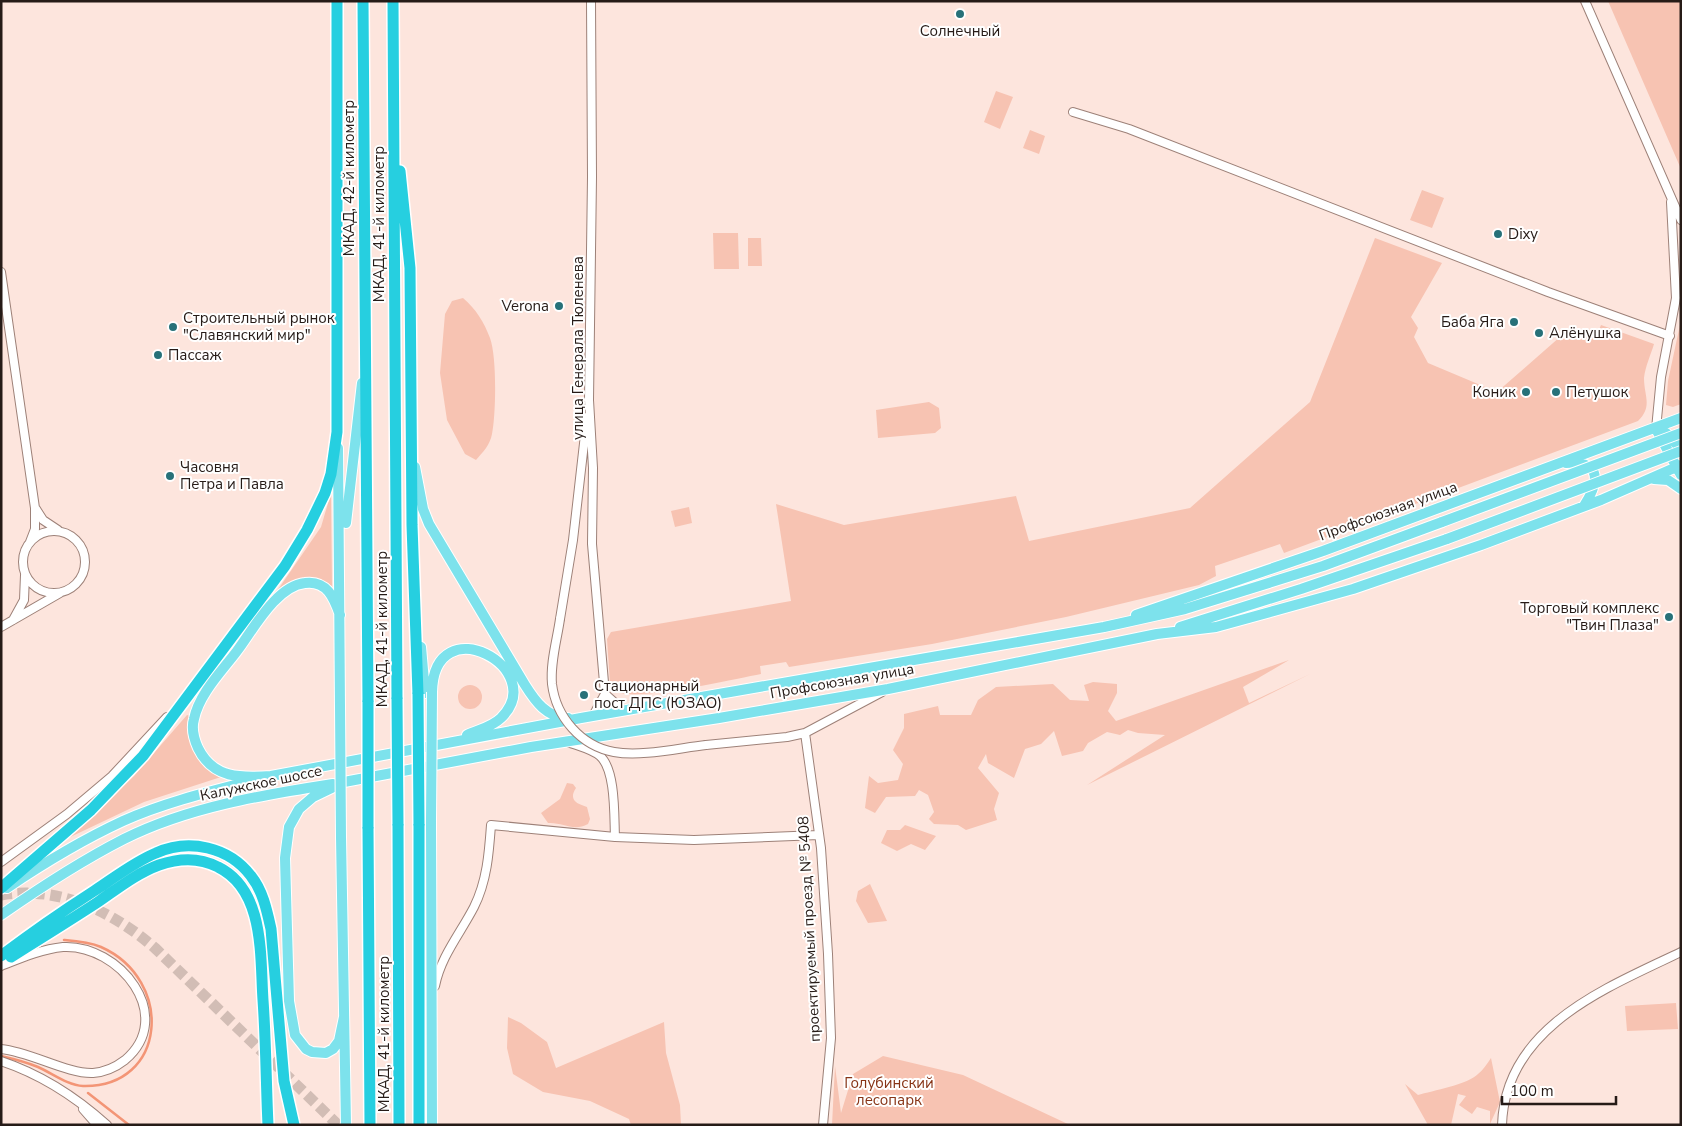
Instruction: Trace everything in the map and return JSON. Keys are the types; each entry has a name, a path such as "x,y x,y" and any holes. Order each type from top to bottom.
{"highway":[{"path":"1,888 122,780 143,756 285,566 307,530 325,493 337,432 337,1"},
{"name":"МКАД, 42-й километр","path":"363,1 365,355"},
{"path":"393,1 394,133 404,200 410,268 416,619 425,693 419,824 419,1125"},
{"name":"МКАД, 41-й километр","path":"394,133 399,1125"},
{"name":"МКАД, 41-й километр","path":"365,355 370,1125"},
{"path":"1,956 62,912 155,853 180,846 194,846 210,848 226,855 240,864 252,877 267,910 271,930 283,1071 288,1104 294,1125"},
{"path":"1,965 146,871 166,863 185,860 212,864 234,878 244,890 254,916 260,951 268,1125"}],"main road":[{"path":"341,566 365,355"},
{"name":"Профсоюзная улица","path":"1104,627 1182,598 1323,551 1681,418"},
{"path":"1656,428 1667,433 1681,450"},
{"path":"1656,428 1679,469"},
{"path":"337,432 341,566 341,837 346,1125"},
{"name":"Профсоюзная улица","path":"581,718 1104,627 1185,609 1322,566 1681,433"},
{"path":"412,448 423,509 429,524 525,685 532,696 551,714 558,717 581,718"},
{"name":"Профсоюзная улица","path":"1157,634 1301,589 1447,539 1681,450"},
{"path":"1558,464 1574,463 1585,465 1593,470 1597,480 1594,490 1584,506"},
{"name":"Профсоюзная улица","path":"344,782 531,747 888,689 1157,634 1216,627 1353,589 1481,545 1679,469"},
{"path":"1650,479 1668,480 1681,489"},
{"path":"340,615 333,597 326,588 318,584 306,582 294,585 275,599 208,691 194,718 192,729 195,742 208,763 215,770 235,777 271,776 581,718"},
{"path":"432,1125 430,1009 431,754 425,693 438,666 448,656 460,650 473,649 486,652 496,659 508,676 512,694 509,707 502,717 492,725 452,742"},
{"name":"Калужское шоссе","path":"1,892 62,853 124,821 188,798 271,776"},
{"path":"344,782 313,797 299,809 289,827 285,858 289,1001 295,1035 306,1049 312,1052 326,1052 333,1049 339,1041 344,1017"},
{"name":"Калужское шоссе","path":"1,915 73,867 126,838 170,821 244,799 344,782"}],"street":[{"name":"улица Генерала Тюленева","path":"591,1 592,187 589,400 593,468 593,554 605,694"},
{"path":"1585,1 1681,220"},
{"path":"1073,112 1129,129 1575,302 1670,336"},
{"path":"1656,428 1661,377 1676,298 1670,198"},
{"path":"1,272 35,508 35,529 24,552 26,591 24,600 11,622"},
{"path":"589,400 580,460 573,540 552,682 555,700 562,715 576,733 593,744 615,752 631,753 787,737 805,733 854,709 888,689"},
{"path":"1,627 78,582 85,566 82,548 74,538 43,520 35,508"},
{"path":"30,542 46,532 63,533"},
{"path":"24,570 30,581 39,589 50,593 62,592"},
{"path":"1,862 67,814 112,776 189,693"},
{"path":"593,716 605,694 624,711"},
{"name":"проектируемый проезд № 5408","path":"805,733 819,835 831,1034 823,1125"},
{"path":"568,742 600,756 607,764 611,779 615,837"},
{"path":"430,1009 437,975 444,957 481,892 488,861 491,824 615,837 694,840 819,835"},
{"path":"1,965 46,950 74,947 97,952 123,970 142,1003 146,1018 143,1035 135,1049 121,1062 104,1071 75,1071 31,1055 1,1049"},
{"path":"1502,1125 1504,1103 1511,1081 1526,1056 1554,1022 1586,999 1681,952"},
{"path":"1,1061 35,1074 73,1099 106,1125"},
{"path":"73,1099 97,1125"},
{"path":"340,1125 346,1100"}],"green space":[{"path":"1608,1 1681,1 1681,169"},
{"path":"996,91 1013,97 1000,129 984,122"},
{"path":"1030,130 1045,136 1039,154 1023,148"},
{"path":"1422,190 1444,198 1432,228 1410,220"},
{"path":"713,233 738,233 739,269 714,269"},
{"path":"748,238 761,238 762,266 748,266"},
{"path":"1375,238 1442,263 1411,317 1418,328 1414,337 1428,363 1497,392 1569,329 1595,339 1601,325 1654,344 1644,378 1647,401 1643,416 1638,421 1284,553 1280,544 1215,566 1216,576 1199,585 1066,617 932,644 789,667 786,662 760,666 761,674 665,692 629,694 618,692 610,683 607,639 611,632 791,601 776,504 844,525 1016,496 1029,541 1190,508 1310,402"},
{"path":"463,298 476,311 485,327 490,338 494,358 495,400 492,434 488,445 476,460 465,454 447,420 440,373 445,314 452,301"},
{"path":"1681,320 1681,404 1673,407 1666,405 1668,381"},
{"path":"929,402 939,408 941,428 935,433 878,438 876,410"},
{"path":"331,493 332,586 317,580 303,579 290,582 277,591 321,527"},
{"path":"689,507 692,523 675,527 671,511"},
{"path":"1289,660 1243,687 1249,703 1310,674 1087,785 1165,735 1138,733 1128,730 1120,735 1107,732 1088,743 1083,751 1062,756 1054,731 1041,744 1025,749 1014,778 988,763 986,754 978,768 999,793 994,809 997,820 966,830 958,825 934,824 929,819 934,812 928,795 919,790 915,796 886,797 875,813 865,808 869,776 878,783 898,780 903,764 893,750 904,728 904,714 938,706 940,715 971,715 978,700 996,687 1053,684 1070,700 1089,701 1084,685 1093,682 1117,684 1117,693 1108,711 1116,721"},
{"path":"470,685 475,686 481,692 481,702 475,708 470,709 465,708 459,702 458,697 459,692 465,686"},
{"path":"187,715 190,716 189,729 212,772 221,777 144,802 64,840 134,776"},
{"path":"567,783 573,784 576,788 573,796 575,801 587,807 590,819 588,824 573,827 548,823 541,813 560,799"},
{"path":"905,825 936,836 925,850 911,844 897,851 881,843 887,830 900,830"},
{"path":"870,884 887,921 868,923 856,901 858,891"},
{"path":"1676,1003 1678,1029 1627,1031 1625,1006"},
{"path":"508,1017 521,1023 547,1042 556,1068 664,1022 666,1053 680,1105 681,1125 631,1125 629,1119 590,1101 543,1092 513,1074 507,1048"},
{"name":"Голубинский лесопарк","path":"883,1056 963,1075 1070,1125 832,1125 835,1066 841,1113 853,1074"},
{"path":"1491,1058 1500,1102 1490,1124 1490,1111 1477,1107 1472,1114 1459,1105 1466,1096 1458,1094 1451,1125 1428,1125 1405,1084 1418,1095 1450,1087 1473,1078 1482,1071"}],"waterway":[{"path":"1,1056 33,1065 65,1081 83,1086 111,1082 132,1070 145,1052 151,1030 150,1006 141,983 125,963 101,947 64,940"},
{"path":"88,1093 129,1125"}],"tunnel":[{"path":"1,895 44,894 85,904 104,913 140,936 156,949 338,1125"}],"place":[{"name":"Солнечный","path":"960,14"},
{"name":"Dixy","path":"1498,234"},
{"name":"Verona","path":"559,306"},
{"name":"Баба Яга","path":"1514,322"},
{"name":"Строительный рынок \"Славянский мир\"","path":"173,327"},
{"name":"Алёнушка","path":"1539,333"},
{"name":"Пассаж","path":"158,355"},
{"name":"Коник","path":"1526,392"},
{"name":"Петушок","path":"1556,392"},
{"name":"Часовня Петра и Павла","path":"170,476"},
{"name":"Торговый комплекс \"Твин Плаза\"","path":"1669,617"},
{"name":"Стационарный пост ДПС (ЮЗАО)","path":"584,695"}]}
